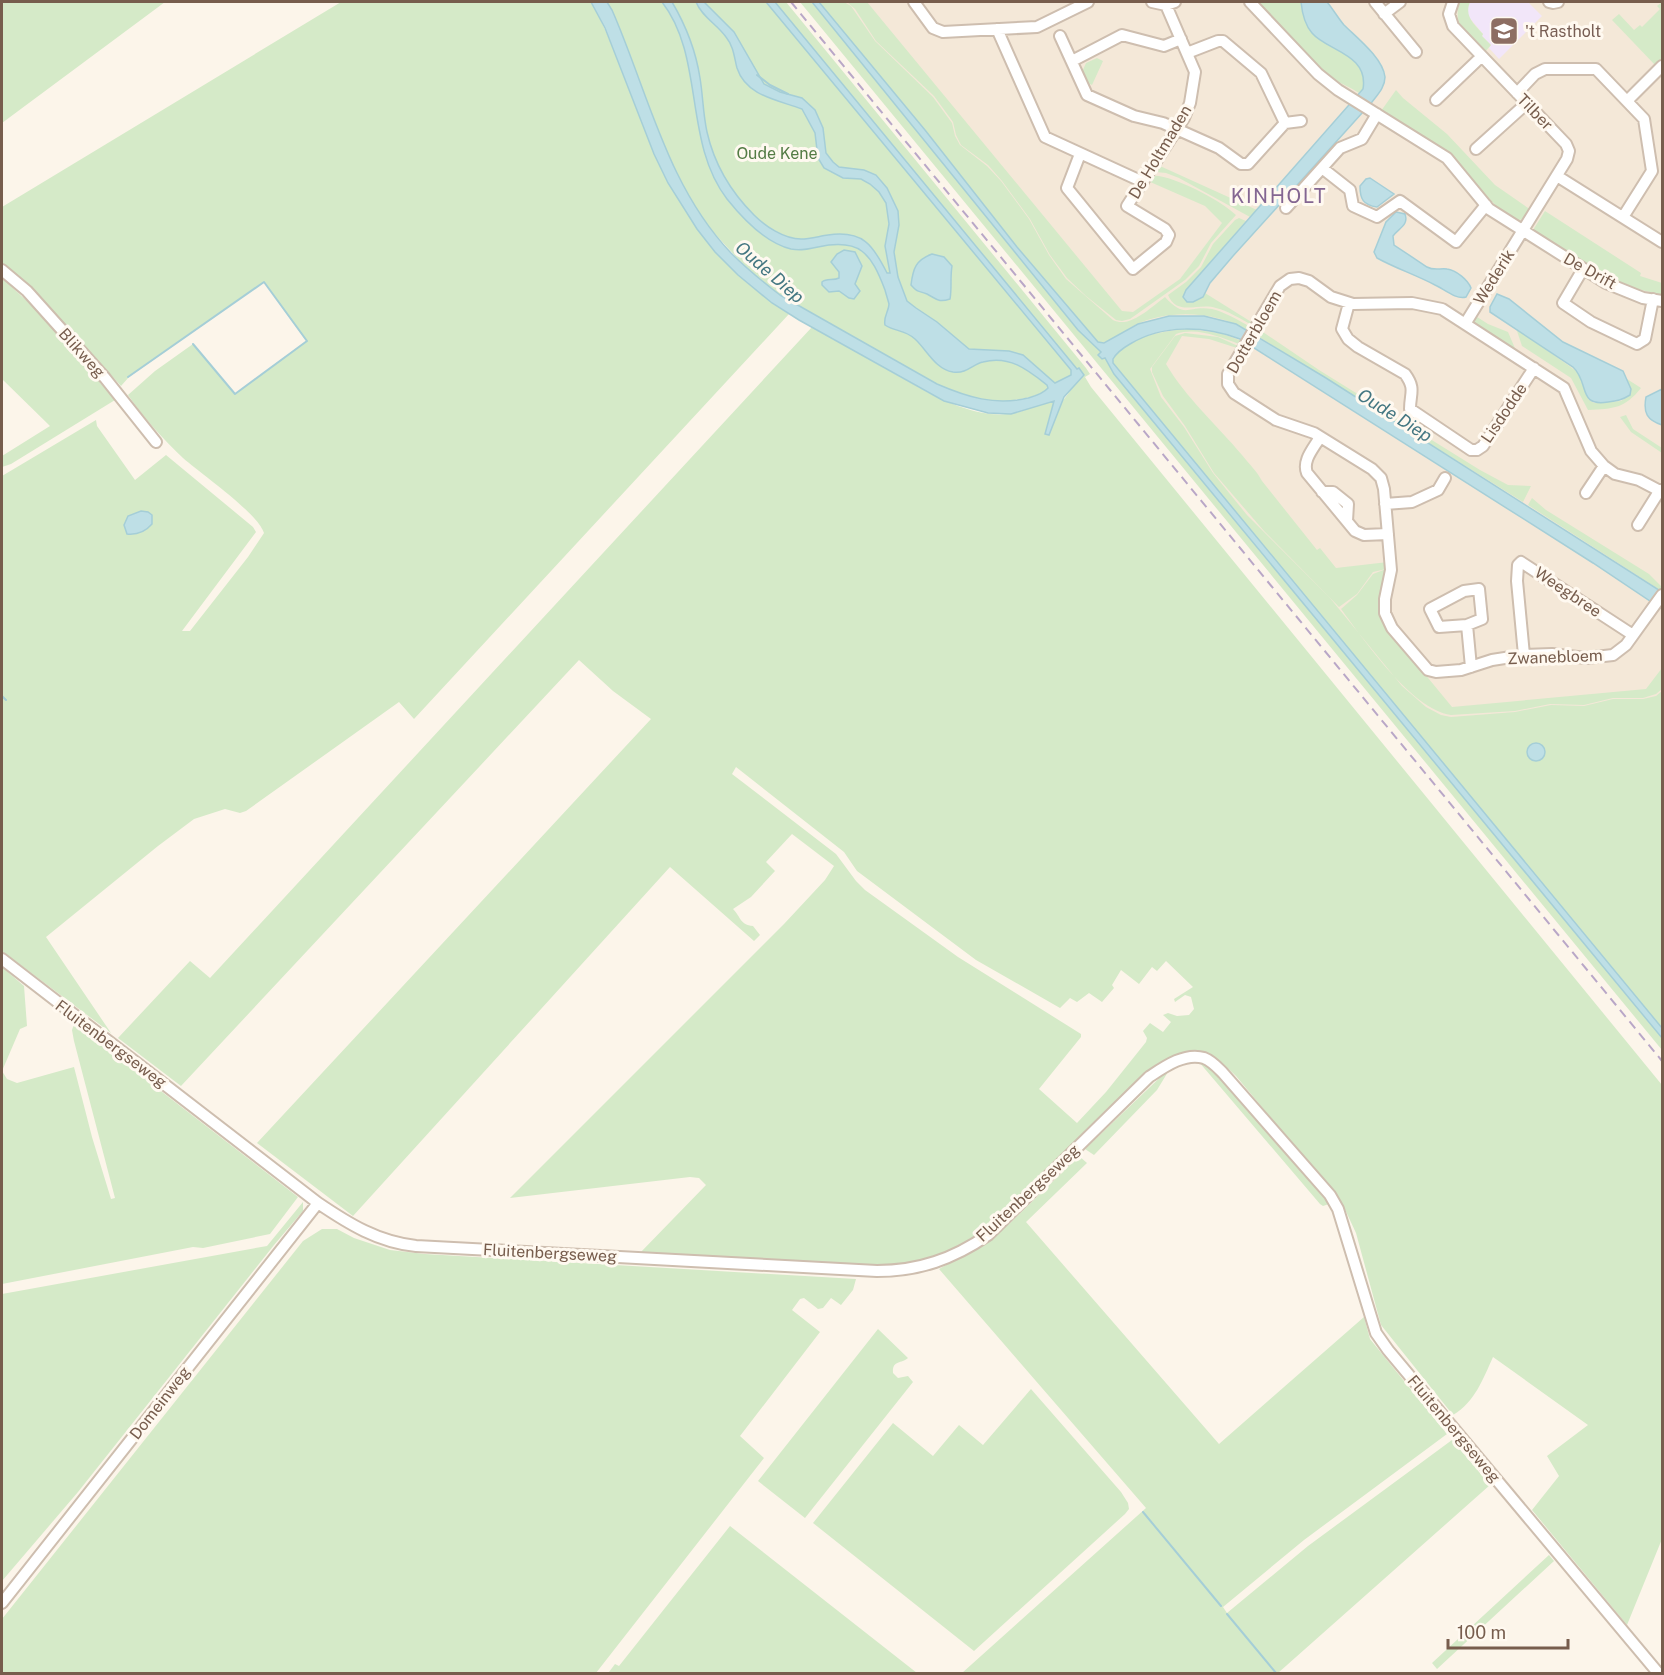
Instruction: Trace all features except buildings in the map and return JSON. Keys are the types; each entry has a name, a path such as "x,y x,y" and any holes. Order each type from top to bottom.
{"street":[{"path":"914,2 930,25 939,32 1037,27 1088,2"},
{"path":"1152,2 1170,3"},
{"name":"De Drift","path":"1250,2 1318,74 1338,90 1447,158 1486,205 1522,231 1606,283 1643,298 1658,300"},
{"path":"1375,2 1416,52"},
{"path":"1384,14 1400,2"},
{"name":"Tilber","path":"1453,2 1449,15 1452,26 1566,144 1569,155 1522,231"},
{"path":"1549,2 1558,2"},
{"name":"De Holtmaden","path":"1080,154 1067,188 1134,269 1166,242 1169,236 1165,229 1127,206 1188,111 1194,80 1195,72 1181,39 1170,3"},
{"path":"997,29 1042,133 1048,140 1143,182"},
{"path":"1072,61 1122,35 1164,46 1181,39"},
{"path":"1060,36 1087,95 1134,116 1157,121 1219,148 1237,162 1245,165 1285,123 1301,121"},
{"path":"1187,53 1218,41 1225,42 1261,73 1285,123"},
{"path":"1436,100 1481,57"},
{"path":"1627,101 1662,66"},
{"path":"1517,93 1535,74 1545,69 1596,69 1644,119 1652,171 1623,217"},
{"path":"1476,149 1527,103"},
{"path":"1286,208 1340,148 1362,139 1377,114"},
{"path":"1322,168 1350,190 1353,206 1377,216 1400,201 1456,242 1486,205"},
{"path":"1557,176 1662,242"},
{"name":"Wederik","path":"1465,324 1522,231"},
{"path":"1583,269 1563,303 1591,322 1637,344 1645,339 1658,300"},
{"name":"Blikweg","path":"2,270 27,291 105,378 156,442"},
{"name":"Dotterbloem","path":"1391,570 1383,484 1377,473 1320,437 1276,420 1234,393 1228,384 1228,374 1242,347 1280,286 1293,278 1309,281 1331,297 1349,303 1412,303 1442,309 1534,368"},
{"name":"Lisdodde","path":"1349,303 1342,329 1348,339 1405,374 1413,388 1410,409 1471,450 1477,450 1483,446 1534,368"},
{"path":"1534,368 1564,388 1591,451 1604,466 1615,474 1639,480 1661,491 1638,525"},
{"path":"1320,437 1305,467 1322,492 1333,492 1348,504 1347,521 1355,531 1364,535 1388,534"},
{"path":"1586,493 1604,466"},
{"path":"1385,504 1412,502 1438,490 1445,478"},
{"name":"Weegbree","path":"1524,655 1517,580 1518,565 1521,562 1633,635"},
{"name":"Zwanebloem","path":"1391,570 1384,604 1386,618 1422,666 1436,672 1471,667 1497,658 1524,655 1552,654 1586,658 1607,656 1623,649 1662,595"},
{"path":"1479,589 1482,619 1467,625 1439,627 1430,609 1464,591 1479,589"},
{"path":"1467,625 1471,667"},
{"name":"Fluitenbergseweg","path":"2,959 318,1203 364,1232 389,1241 416,1246 900,1271 930,1265 958,1254 988,1235 1149,1077 1177,1061 1191,1057 1203,1058 1223,1073 1330,1195 1338,1209 1376,1333 1388,1350 1659,1674"},
{"name":"Domeinweg","path":"2,1603 318,1203"}],"shaded area":[{"path":"830,2 1662,2 1662,722 1417,720 1120,365"},
{"name":"'t Rastholt","path":"1470,2 1528,2 1542,16 1499,59 1468,16 1467,10"}],"green space":[{"path":"2,2 165,2 2,123"},
{"path":"341,2 591,2 607,34 657,158 689,217 708,243 731,268 789,314 414,719 399,702 246,811 240,813 225,809 194,819 46,937 111,1033 2,951 2,476 96,420 97,426 135,480 166,455 253,527 256,532 182,631 190,631 264,533 251,515 168,443 128,395 155,371 193,344 235,394 306,341 264,282 129,377 121,386 23,279 2,265 2,207","holes":["141,511 152,524 147,529 136,533 128,516"]},
{"name":"Oude Kene","path":"594,2 786,2 1086,368 1090,374 1085,377 1091,387 1662,1085 1662,1539 1627,1625 1532,1510 1559,1476 1547,1456 1588,1425 1493,1357 1473,1397 1453,1415 1381,1325 1356,1233 1342,1203 1236,1076 1207,1053 1189,1051 1155,1067 995,1225 964,1246 916,1262 866,1267 639,1254 706,1185 699,1178 690,1177 510,1198 784,924 825,880 834,866 792,834 766,862 775,871 751,897 733,909 743,922 753,926 760,935 754,941 670,867 353,1216 257,1143 651,719 613,691 579,660 181,1086 118,1038 190,961 210,978 812,327 927,392 969,410 1003,414 1019,412 1055,401 1046,434 1049,434 1059,406 1079,379 1048,388 1031,397 980,410 779,304 695,212 630,83 603,16","holes":["736,767 844,852 857,871 976,960 1060,1008 1070,998 1077,1002 1089,993 1102,1002 1114,988 1112,985 1121,970 1139,984 1152,967 1157,971 1166,961 1193,987 1174,999 1175,1002 1185,995 1191,997 1194,1009 1189,1015 1177,1016 1168,1013 1163,1015 1171,1022 1163,1032 1150,1023 1143,1031 1147,1038 1146,1042 1106,1092 1077,1123 1039,1089 1081,1037 1081,1034 958,957 865,890 836,854 732,774"]},
{"path":"800,2 812,2 1078,330 1101,352 1098,355 1102,359 1105,358 1114,374 1662,1038 1662,1050"},
{"path":"819,2 844,2 851,6 875,41 933,97 952,123 960,145 987,166 1001,181 1029,219 1049,255 1066,279 1113,320 1126,322 1133,319 1165,297 1183,310 1204,308 1221,312 1250,327 1248,331 1236,324 1207,316 1192,314 1162,316 1135,325 1111,339 1098,342 1017,247 925,130"},
{"path":"847,2 867,2 1122,311 1133,312 1180,279 1222,223 1205,206 1148,181 1151,176 1182,183 1220,203 1236,215 1211,243 1199,266 1185,280 1130,319 1116,320 1067,278 1050,255 1030,219 1002,181 988,165 961,145 953,122 934,96 876,41 855,9"},
{"path":"1259,2 1301,2 1306,20 1313,33 1349,57 1361,70 1363,89 1359,93 1322,71 1281,31"},
{"path":"1460,2 1470,2 1469,16 1491,45 1485,52 1460,24 1458,10"},
{"path":"1662,2 1662,58 1655,65 1612,20 1619,14 1634,30 1640,25 1642,27 1660,9 1657,6"},
{"path":"1097,58 1103,61 1092,85 1086,82 1082,72 1086,63"},
{"path":"1396,90 1447,134 1495,185 1531,210 1525,219 1518,220 1498,208 1444,150 1381,111"},
{"path":"1160,166 1257,210 1250,217 1179,178 1156,172"},
{"path":"1545,211 1641,273 1640,276 1662,283 1662,295 1621,285 1536,234 1533,230"},
{"path":"1239,218 1246,221 1184,293 1203,297 1205,293 1253,323 1252,325 1216,308 1177,305 1168,295 1201,267 1213,244"},
{"path":"2,278 41,314 115,400 11,464 2,467 2,456 50,426 2,379"},
{"path":"1474,315 1508,332 1517,353 1472,322"},
{"path":"1516,328 1579,373 1588,399 1594,403 1621,401 1630,395 1631,389 1627,379 1641,388 1630,400 1618,406 1588,410 1571,378 1522,346"},
{"path":"1188,329 1220,333 1242,341 1239,344 1200,332 1176,334 1150,369 1161,397 1184,427 1213,473 1247,515 1330,598 1402,686 1426,707 1441,715 1451,717 1515,712 1551,705 1584,706 1613,699 1643,699 1656,696 1662,691 1662,1028 1113,363 1115,354 1122,347 1143,337"},
{"path":"1260,330 1319,370 1480,470 1508,485 1531,486 1523,502 1256,335"},
{"path":"1185,333 1218,337 1238,346 1237,348 1209,339 1182,336 1166,364 1192,400 1258,474 1317,550 1320,548 1336,568 1388,562 1381,600 1424,673 1452,707 1646,689 1662,668 1662,689 1656,694 1643,698 1613,698 1584,705 1550,704 1515,711 1451,715 1436,710 1420,700 1390,672 1341,609 1357,595 1373,574 1386,569 1373,572 1357,594 1339,607 1264,531 1214,473 1163,396 1152,367 1175,336"},
{"path":"1626,415 1633,429 1662,448 1662,453 1631,432 1620,417"},
{"path":"1532,498 1546,510 1649,574 1662,587 1660,590 1528,505"},
{"path":"2,967 24,986 27,1026 20,1029 2,1071"},
{"path":"74,1024 298,1197 270,1234 2,1284 2,1071 7,1079 17,1083 74,1067 111,1199 115,1198 74,1041 72,1030"},
{"path":"1199,1062 1218,1072 1329,1204 1323,1206 1320,1204"},
{"path":"1171,1067 1157,1090 1094,1155 1085,1149"},
{"path":"1079,1156 1087,1163 1026,1222 1219,1444 1364,1317 1370,1339 1447,1434 1304,1540 1223,1607 1227,1613 1308,1546 1452,1440 1490,1485 1278,1673 962,1673 1146,1508 939,1269 978,1247 1010,1223"},
{"path":"303,1202 303,1211 78,1492 2,1581 2,1294 267,1246"},
{"path":"322,1229 337,1229 354,1238 390,1250 425,1254 856,1279 853,1290 841,1305 831,1298 823,1308 818,1309 804,1298 800,1299 792,1310 820,1332 740,1436 764,1458 596,1673 2,1673 2,1619 303,1241"},
{"path":"878,1329 908,1358 895,1364 893,1373 898,1378 908,1376 913,1382 805,1518 758,1481"},
{"path":"1031,1389 1121,1492 1129,1509 974,1651 813,1523 893,1423 933,1456 959,1425 983,1445"},
{"path":"730,1526 917,1673 609,1672 615,1664 619,1666"},
{"path":"1549,1555 1554,1561 1437,1669 1432,1663"}],"water":[{"path":"591,2 607,2 612,10 661,137 690,198 709,227 731,253 780,295 937,384 959,393 981,399 1004,401 1031,397 1048,388 1026,369 1010,362 993,360 958,372 941,367 911,336 885,325 889,304 885,290 875,266 862,251 844,245 802,250 791,249 764,236 740,214 727,199 713,176 704,152 684,48 675,24 662,2 672,2 693,48 700,78 707,132 719,166 738,197 758,219 788,237 804,239 840,234 858,237 871,247 887,273 890,273 885,246 889,224 886,203 879,192 861,179 843,178 824,168 818,158 815,133 802,109 764,96 748,85 737,68 729,41 702,12 696,2 704,2 734,32 764,84 780,92 802,98 815,110 823,128 826,153 833,162 839,167 864,170 876,175 887,188 898,211 899,225 894,252 898,277 907,301 969,349 1009,351 1023,355 1055,383 1071,375 1071,370 766,2 775,2 1084,375 1064,397 1049,435 1045,434 1054,401 1011,414 988,413 944,401 799,320 772,303 738,275 715,252 697,229 668,183 654,154 605,28"},
{"path":"812,2 819,2 925,130 1017,247 1098,342 1104,343 1138,324 1169,316 1204,316 1236,324 1326,378 1662,592 1662,609 1240,339 1213,331 1170,330 1130,344 1113,359 1113,363 1662,1028 1662,1038 1114,374 1105,358 1102,359 1098,355 1101,352 1078,330"},
{"path":"1301,2 1327,2 1344,25 1368,48 1379,63 1385,77 1384,84 1372,102 1210,283 1203,297 1187,302 1183,297 1186,290 1363,89 1360,68 1312,33 1304,18"},
{"path":"1370,178 1394,194 1377,207 1365,203 1361,194 1360,186"},
{"path":"1396,212 1405,214 1406,221 1393,236 1394,245 1430,268 1447,269 1458,273 1471,288 1466,297 1454,296 1428,281 1377,258 1374,252 1386,222"},
{"path":"844,250 855,252 862,266 855,284 860,291 854,299 839,291 829,292 822,285 824,281 839,278 839,272 831,262 837,254"},
{"path":"932,254 944,257 952,266 950,299 938,300 917,291 911,285 916,265"},
{"path":"1497,294 1509,299 1563,342 1623,371 1631,389 1630,395 1614,401 1598,403 1592,401 1573,367 1490,312 1490,307"},
{"path":"1662,389 1662,425 1647,415 1645,407 1646,397"},
{"path":"141,511 152,515 152,524 141,532 127,534 124,525 128,516"},
{"path":"1536,743 1542,746 1545,752 1542,758 1536,761 1530,758 1527,752 1530,746"}],"waterway":[{"name":"Oude Diep","path":"757,75 788,94"},
{"path":"128,377 264,282 307,341 235,394 193,344"},
{"path":"2,696 6,700"},
{"path":"1143,1512 1221,1606"},
{"path":"1227,1614 1276,1673"}],"railway":[{"path":"791,2 1662,1061"}],"place":[{"name":"'t Rastholt","path":"1504,31"}],"district":[{"name":"KINHOLT","path":"1279,196"}]}
